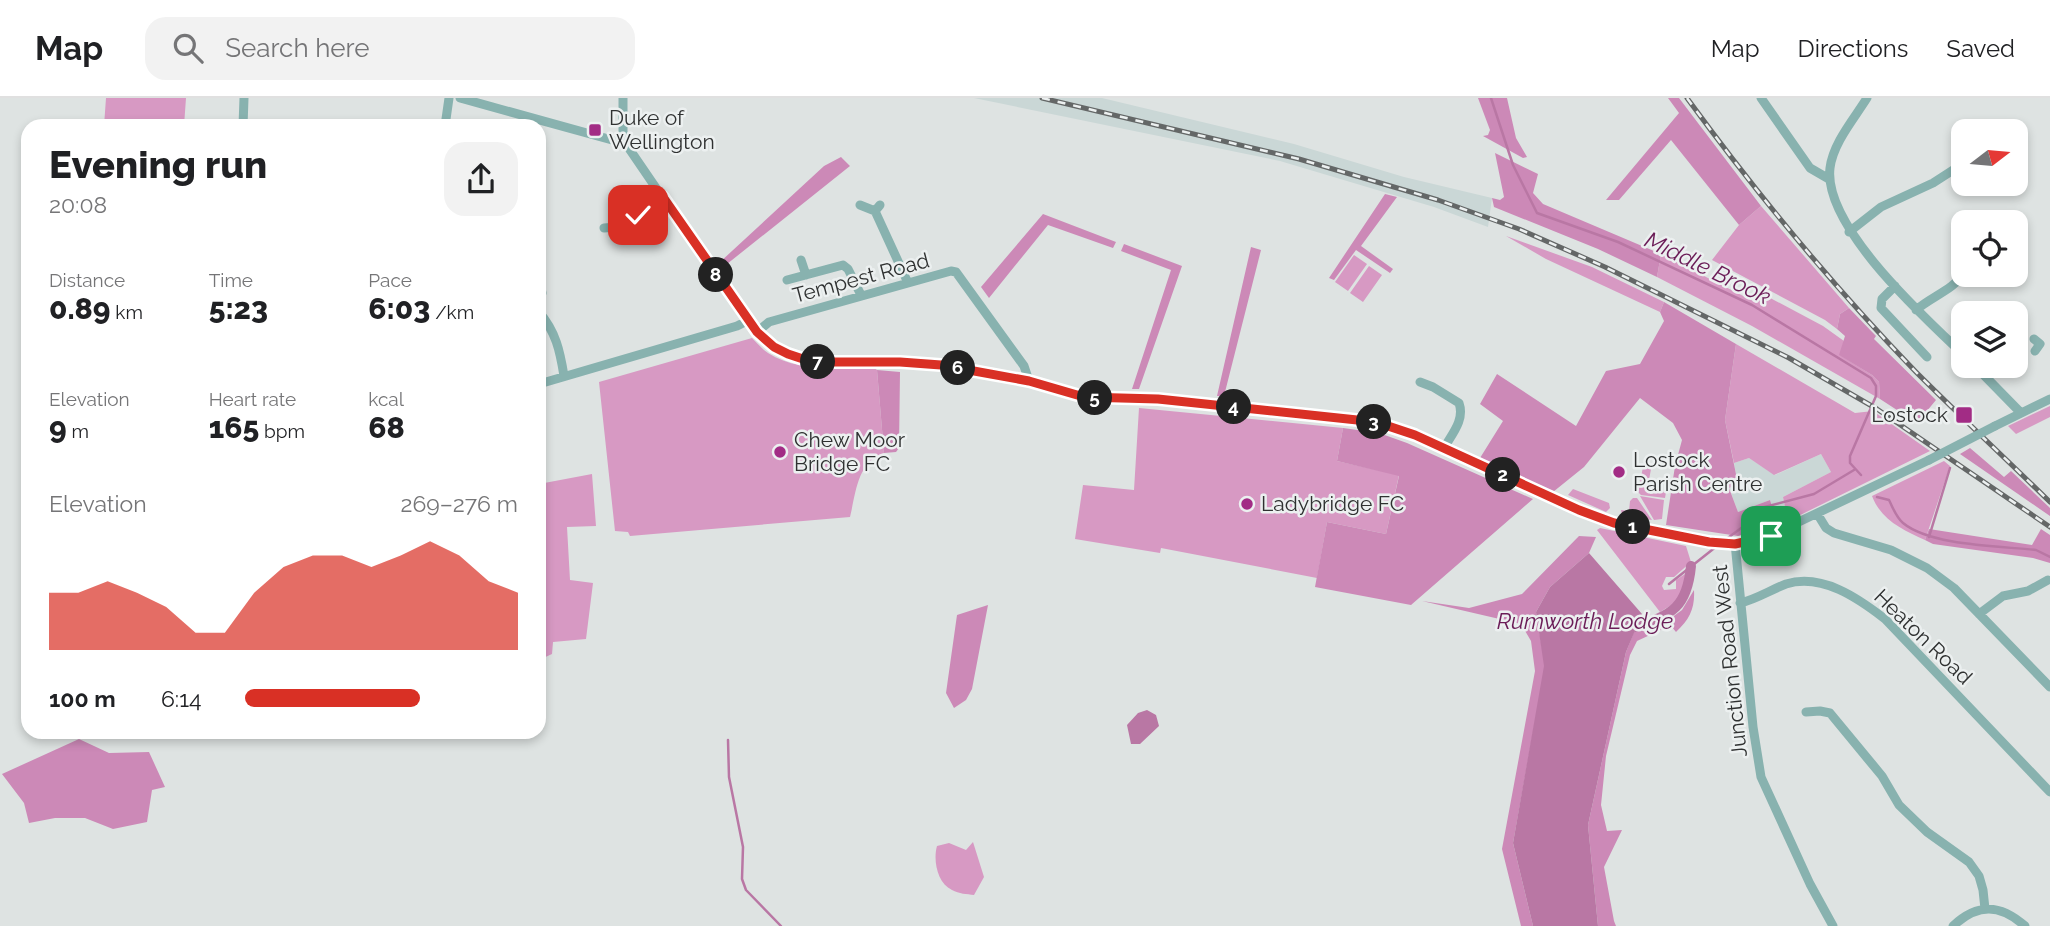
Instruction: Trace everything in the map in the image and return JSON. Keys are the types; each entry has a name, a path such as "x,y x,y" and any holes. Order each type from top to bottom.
{"street":[{"path":"243,119 244,98"},
{"path":"446,119 449,98"},
{"path":"460,98 536,119"},
{"path":"623,98 623,143"},
{"path":"1761,98 1810,168 1829,179"},
{"path":"1867,98 1838,145 1830,166 1829,179 1834,199 1849,232 1916,310 1951,343"},
{"path":"546,122 623,143 628,147 747,321 774,347 788,354 812,362 941,365 1029,381 1084,397 1158,399 1357,419 1394,428 1444,448 1602,520 1649,531 1735,544 1771,536 2050,400"},
{"path":"1849,232 1881,208 1926,187 1951,171"},
{"path":"604,228 617,227 663,197"},
{"path":"860,205 878,208 908,283"},
{"path":"615,238 617,227"},
{"path":"802,260 806,275"},
{"path":"787,280 843,265 848,269 861,295"},
{"name":"Tempest Road","path":"757,332 769,322 951,271 956,272 1024,366 1029,381"},
{"path":"1895,286 1882,299 1881,308 1927,357"},
{"path":"1916,310 1951,286"},
{"path":"546,321 558,343 564,376"},
{"path":"546,382 747,321"},
{"path":"1987,378 2021,413"},
{"path":"1420,382 1459,403 1461,408 1460,421 1444,448"},
{"path":"1818,515 1826,528 1834,533 1891,550 1927,568 1954,588 2048,680"},
{"name":"Junction Road West","path":"1735,544 1753,727 1762,777 1810,884 1833,926"},
{"path":"2030,577 2035,587"},
{"path":"1979,614 2003,596 2024,593 2048,580"},
{"name":"Heaton Road","path":"1740,603 1753,600 1774,588 1806,581 1842,591 1861,601 1885,619 2050,792"},
{"path":"1806,712 1830,713 1882,776 1899,805 1927,832 1969,862 1979,876 1985,909"},
{"path":"1953,926 1962,918 1985,909 1997,909 2013,915 2025,926"}],"shaded area":[{"path":"106,98 186,98 184,119 104,119"},
{"path":"974,98 1102,98 1294,144 1404,177 1492,198 1488,227 1434,207 1280,161"},
{"path":"1478,98 1507,98 1516,138 1527,157 1523,158 1483,136 1488,135 1490,130"},
{"path":"1668,98 1679,98 1761,206 1739,225 1671,140 1619,200 1606,200 1679,113"},
{"path":"1495,153 1538,174 1533,193 1543,204 1661,254 1657,277 1598,249 1494,207 1492,198 1500,200 1504,197"},
{"path":"841,157 850,166 722,268 719,263 824,166"},
{"path":"1385,194 1397,197 1361,246 1393,269 1390,273 1356,250 1334,280 1329,278"},
{"path":"1761,206 1849,308 1840,314 1837,329 1712,260 1739,225"},
{"path":"1043,214 1116,242 1113,248 1048,225 989,298 981,287"},
{"path":"1506,236 1592,267 1664,302 1660,312 1546,259"},
{"path":"1124,244 1182,266 1139,389 1132,389 1171,270 1121,251"},
{"path":"1251,247 1261,250 1224,396 1217,396"},
{"path":"1661,254 1753,301 1759,292 1823,326 1844,341 1840,355 1879,382 1880,399 1752,326 1657,277"},
{"path":"1354,255 1367,264 1348,291 1335,282"},
{"path":"1369,266 1382,275 1363,302 1350,293"},
{"path":"1664,302 1736,344 1725,420 1738,484 1729,488 1738,512 1770,500 1778,525 1738,536 1666,525 1682,440 1673,423 1640,398 1584,467 1553,492 1480,458 1503,421 1480,404 1497,374 1576,426 1606,371 1640,364 1664,321 1660,312"},
{"path":"1849,308 1876,336 1874,339 1936,400 1917,423 1880,399 1879,382 1872,375 1839,355 1845,336 1837,329 1840,314"},
{"path":"752,338 768,353 793,364 819,368 873,367 877,370 884,453 868,463 863,471 850,517 630,536 628,532 615,531 599,382"},
{"path":"1736,344 1855,413 1873,411 1930,451 1788,521 1783,497 1831,472 1821,454 1774,475 1749,458 1734,463 1725,420"},
{"path":"877,370 900,372 899,448 896,452 884,453"},
{"path":"2050,406 2050,417 2016,434 2008,426"},
{"path":"1139,408 1343,428 1337,461 1399,475 1386,534 1327,522 1317,578 1161,548 1160,553 1075,539 1083,485 1134,490"},
{"path":"1343,428 1379,433 1407,443 1533,499 1411,605 1315,587 1327,522 1386,534 1399,476 1337,461"},
{"path":"1970,448 2004,477 2011,471 2050,508 2050,516 1960,454"},
{"path":"1821,454 1831,472 1783,497 1788,521 1778,525 1770,500 1738,512 1729,487 1738,484 1734,463 1749,458 1775,475"},
{"path":"1944,461 1950,466 1925,540 1887,518 1872,496"},
{"path":"1643,467 1651,469 1649,480 1645,479 1644,488 1650,489 1650,494 1666,492 1665,498 1641,495 1638,492"},
{"path":"592,474 596,526 567,527 570,580 593,583 586,639 553,642 552,654 546,657 546,483"},
{"path":"1573,489 1609,503 1610,508 1606,512 1568,495"},
{"path":"1640,496 1664,500 1662,519 1654,520"},
{"path":"1633,498 1637,498 1652,520 1622,515 1621,510 1629,511"},
{"path":"1600,528 1686,546 1691,562 1674,577 1666,577 1662,586 1664,590 1676,589 1676,580 1688,572 1681,599 1660,612 1597,530"},
{"path":"1929,529 2032,545 2041,529 2050,535 2050,563 2033,558 1933,544 1925,540"},
{"path":"1579,536 1596,537 1589,553 1550,587 1536,612 1545,666 1513,843 1533,926 1521,926 1502,849 1535,671 1531,641 1521,624 1422,601 1469,608 1522,594"},
{"path":"1694,590 1691,613 1676,632 1667,621 1682,610"},
{"path":"988,605 972,689 966,700 954,708 946,693 957,615"},
{"path":"1661,623 1665,628 1637,641 1630,655 1606,756 1601,805 1607,831 1622,830 1604,867 1616,926 1598,926 1588,825 1626,652 1634,632"},
{"path":"79,739 109,753 149,752 165,787 152,790 147,822 113,829 85,818 55,818 29,823 24,803 2,774"},
{"path":"973,842 984,877 974,895 947,887 937,871 936,858 937,846 949,843 966,850"}],"water":[{"name":"Rumworth Lodge","path":"1589,553 1642,614 1626,652 1588,825 1598,926 1533,926 1513,843 1544,666 1536,612 1550,587"},
{"path":"1147,710 1156,715 1159,726 1140,744 1131,744 1127,725 1138,713"}],"waterway":[{"name":"Middle Brook","path":"1491,98 1513,165 1537,213 1618,242 1752,305 1871,378 1876,386 1876,396 1850,456 1850,463 1861,475"},
{"path":"1929,537 1950,468"},
{"path":"1725,540 1748,523 1757,509 1814,494 1854,470"},
{"name":"Middle Brook","path":"1877,497 1889,500 1903,523 1915,531 1966,544 2036,550 2050,557"},
{"path":"1669,584 1717,546"},
{"path":"1636,627 1660,618 1676,607 1686,591 1691,566"},
{"path":"728,740 729,777 743,847 742,879 746,890 781,926"}],"railway":[{"path":"1042,98 1299,159 1438,200 1519,229 1605,267 1789,358 1877,409 2050,527"},
{"path":"1687,98 1768,204 1855,306 1916,372 2050,502"}],"place":[{"name":"Duke of Wellington","path":"595,130"},
{"name":"Lostock","path":"1964,415"},
{"name":"Chew Moor Bridge FC","path":"780,452"},
{"name":"Lostock Parish Centre","path":"1619,472"},
{"name":"Ladybridge FC","path":"1247,504"}],"route":[{"path":"638,215 663,197 747,321 774,347 802,359 820,363 900,362 941,365 1000,374 1084,397 1158,399 1376,422 1415,435 1602,520 1709,542 1735,544 1771,536"}]}
